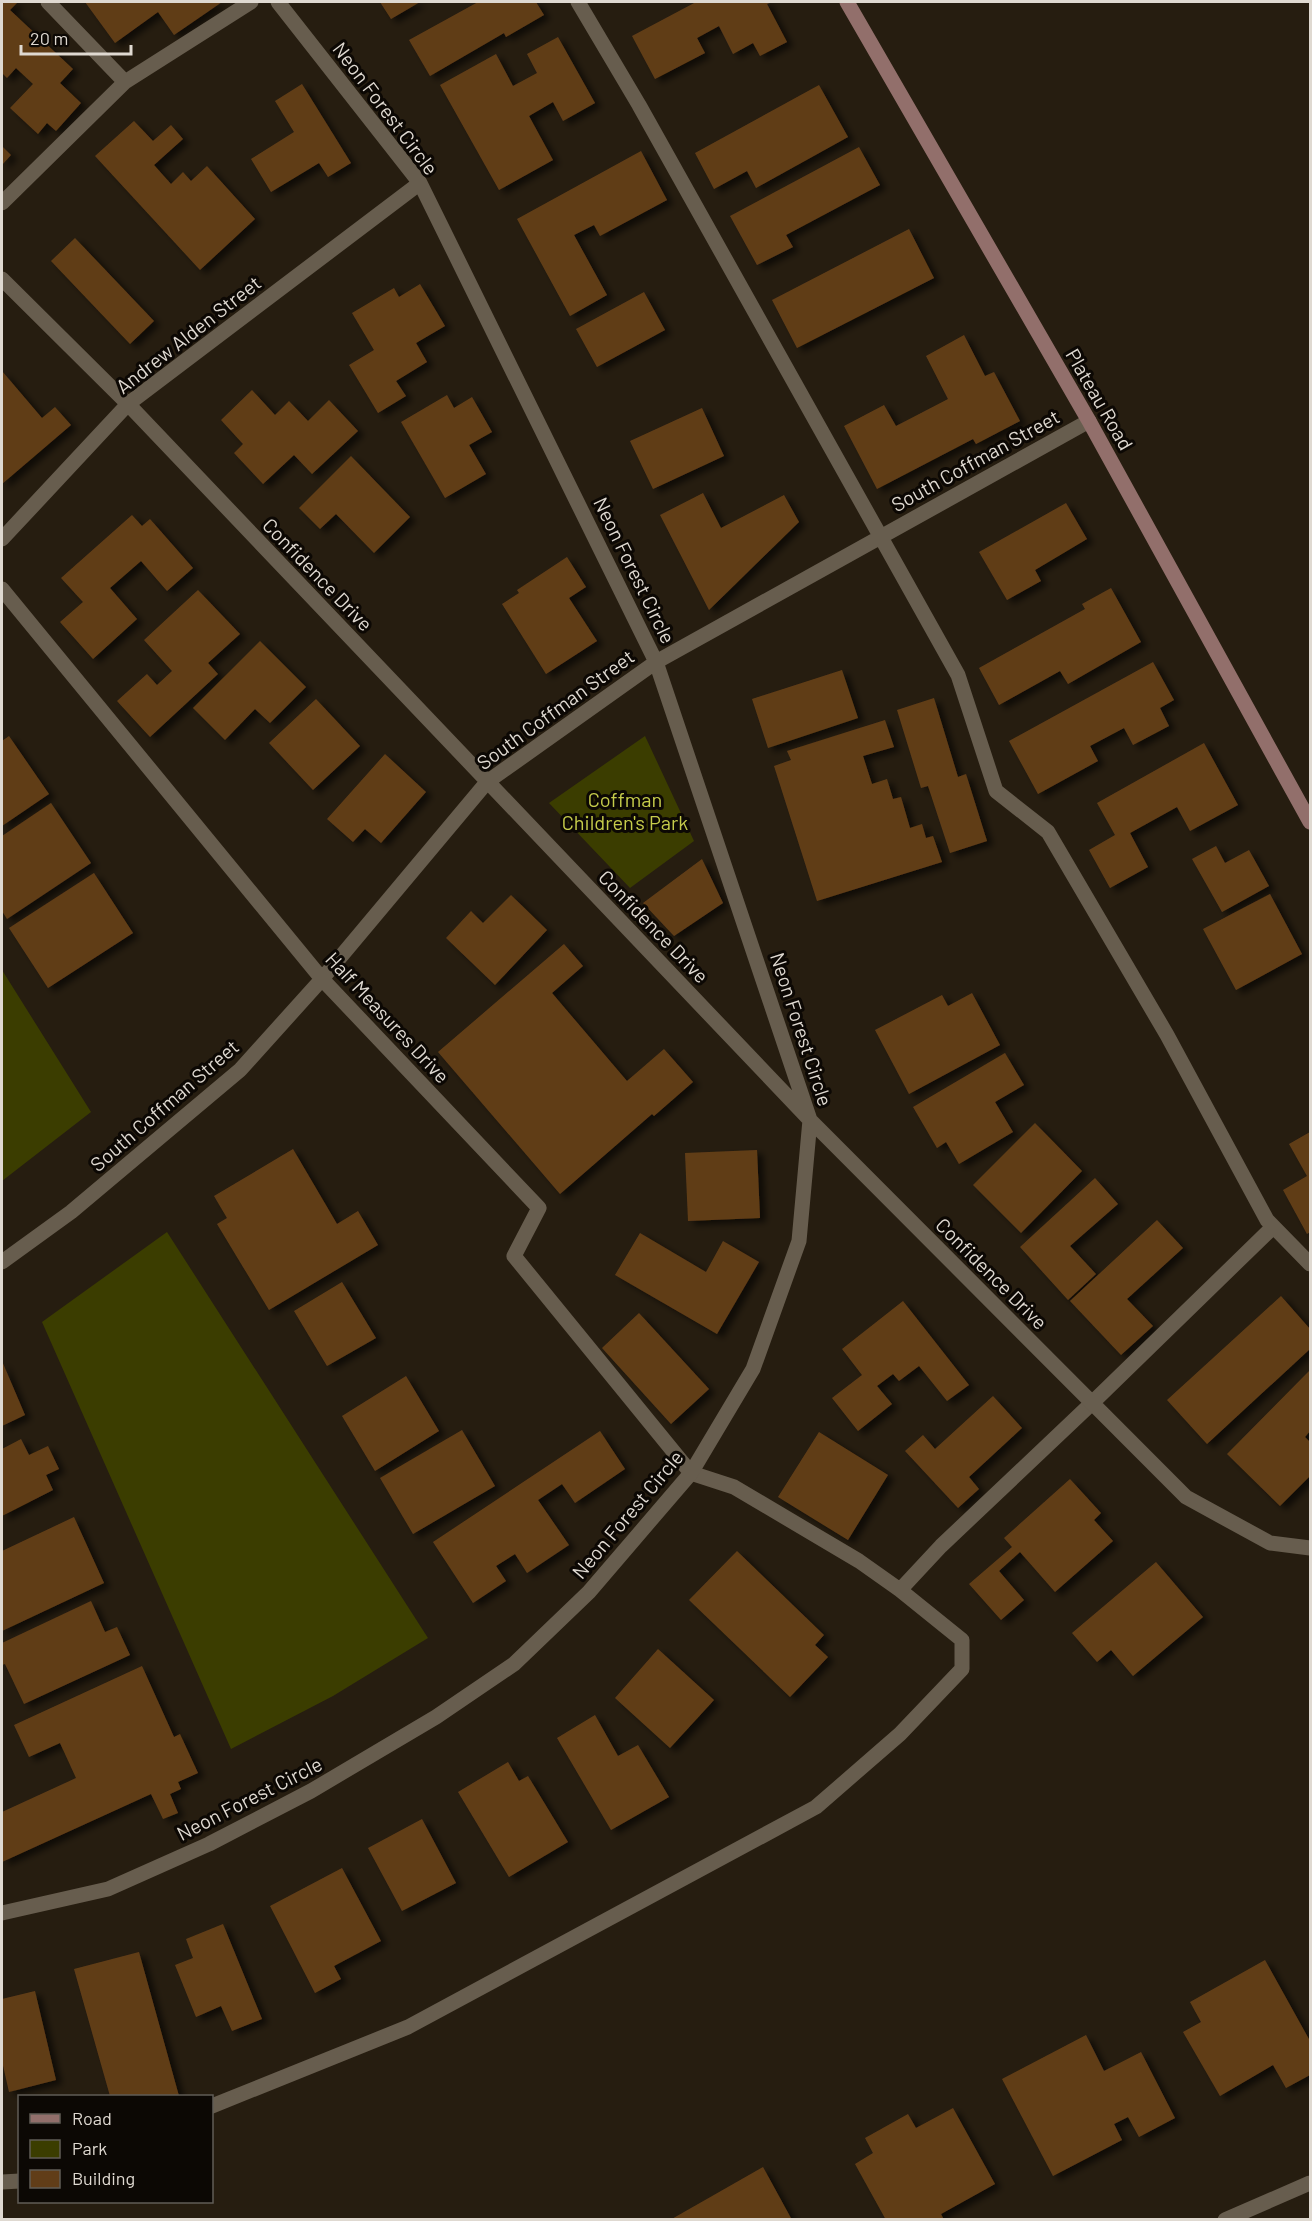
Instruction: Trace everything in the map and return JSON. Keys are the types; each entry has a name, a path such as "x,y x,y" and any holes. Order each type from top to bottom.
{"street":[{"path":"48,2 125,82"},
{"path":"2,203 125,82 251,2"},
{"name":"Neon Forest Circle","path":"2,1913 108,1889 209,1844 311,1791 436,1718 514,1664 589,1592 692,1473 753,1369 799,1241 810,1120 656,662 420,183 278,2"},
{"path":"578,2 639,105 958,675 996,791 1048,832 1167,1035 1267,1220 1311,1264"},
{"name":"Plateau Road","path":"847,2 1089,421 1311,822"},
{"name":"Andrew Alden Street","path":"2,539 128,404 420,183"},
{"name":"Confidence Drive","path":"2,279 128,404 810,1120 1186,1497 1270,1543 1311,1548"},
{"name":"South Coffman Street","path":"2,1262 71,1212 240,1070 322,979 487,782 656,662 1089,421"},
{"name":"Half Measures Drive","path":"2,589 322,979 539,1208 514,1256 692,1473"},
{"path":"900,1590 941,1546 1273,1227"},
{"path":"213,2106 408,2027 816,1807 900,1734 962,1669 962,1640 900,1590 860,1561 734,1486 692,1473"},
{"path":"2,2182 18,2181"},
{"path":"1225,2220 1311,2183"}],"green space":[{"name":"Coffman Children's Park","path":"645,736 694,841 630,888 549,803"},
{"path":"2,970 91,1112 2,1181"},
{"path":"167,1232 428,1638 333,1696 231,1749 42,1322"}],"building":[{"path":"2,2 18,2 10,10 73,69 60,83 81,103 56,131 47,123 38,134 10,108 33,84 16,68 7,78 2,73"},
{"path":"85,2 222,2 174,35 158,12 115,43"},
{"path":"380,2 420,2 391,19"},
{"path":"478,2 536,2 544,15 506,37 504,33 430,76 409,40"},
{"path":"696,2 772,2 767,4 787,42 760,56 753,43 733,54 719,26 697,38 705,53 655,79 632,36"},
{"path":"558,37 595,103 563,121 553,102 529,116 553,160 499,190 440,85 496,54 513,86 537,73 527,54"},
{"path":"302,84 351,163 328,177 319,163 271,192 251,159 294,132 275,101"},
{"path":"819,85 848,137 756,188 747,171 714,189 695,153"},
{"path":"134,121 153,141 171,125 183,139 154,165 171,184 183,172 191,181 207,166 255,219 200,270 95,156"},
{"path":"2,146 11,155 2,165"},
{"path":"859,147 880,185 786,235 793,247 757,265 730,216"},
{"path":"641,151 667,200 600,236 594,225 574,235 607,295 570,316 517,219"},
{"path":"909,229 934,278 797,348 772,300"},
{"path":"75,238 154,321 130,344 51,261"},
{"path":"420,284 445,326 416,343 427,362 396,381 406,396 378,413 349,365 374,350 352,313 394,288 399,297"},
{"path":"644,292 665,330 597,367 576,329"},
{"path":"964,335 985,376 994,372 1020,421 976,444 973,439 877,489 844,426 884,405 896,426 948,399 926,356"},
{"path":"2,371 42,418 55,407 71,425 2,484"},
{"path":"252,390 275,415 289,401 308,421 329,400 358,431 312,474 294,455 263,484 234,453 243,444 221,420"},
{"path":"447,395 454,408 472,397 492,432 469,445 486,474 445,498 401,422"},
{"path":"702,408 724,456 653,489 630,441"},
{"path":"351,456 410,517 374,553 336,514 320,529 299,508"},
{"path":"703,493 721,528 784,495 799,522 709,610 660,515"},
{"path":"1066,503 1087,539 1035,570 1041,581 1007,600 979,552"},
{"path":"132,515 142,526 150,519 193,568 167,591 141,561 110,588 137,619 93,659 60,622 83,602 61,578"},
{"path":"567,557 586,587 569,598 597,641 546,674 502,604 519,593 517,590"},
{"path":"1111,588 1141,642 1068,684 1060,671 999,705 979,668 1085,609 1082,604"},
{"path":"198,590 240,634 208,663 218,674 150,737 117,701 147,674 157,685 172,671 144,640"},
{"path":"260,641 306,687 270,723 255,709 225,740 193,708"},
{"path":"1153,662 1174,700 1160,708 1169,726 1133,745 1124,728 1090,746 1098,761 1038,794 1009,741"},
{"path":"842,670 858,718 768,748 752,699"},
{"path":"934,698 958,777 966,774 987,841 950,853 928,786 921,788 897,710"},
{"path":"316,699 360,746 313,790 269,743"},
{"path":"885,720 894,747 863,756 872,784 887,779 893,799 901,797 910,828 922,824 926,838 933,836 942,862 817,901 774,766 791,760 787,751"},
{"path":"9,736 49,794 2,826 2,741"},
{"path":"1204,743 1238,805 1190,831 1177,807 1130,833 1148,867 1110,888 1089,850 1115,835 1097,803"},
{"path":"385,754 426,792 381,843 365,829 353,842 327,819"},
{"path":"51,803 91,863 7,919 2,911 2,836"},
{"path":"1216,846 1225,863 1249,850 1269,886 1222,912 1192,859"},
{"path":"702,859 723,903 674,936 643,903"},
{"path":"94,873 133,933 48,988 9,928"},
{"path":"1270,894 1302,954 1236,990 1203,929"},
{"path":"511,895 547,930 495,985 446,938 471,911 483,923"},
{"path":"564,944 583,966 552,993 627,1081 664,1049 693,1082 654,1116 652,1114 560,1194 438,1052"},
{"path":"972,993 1000,1045 909,1094 875,1030 942,995 948,1006"},
{"path":"1005,1053 1024,1085 995,1102 1013,1132 959,1164 946,1142 937,1148 913,1107"},
{"path":"1035,1123 1082,1171 1021,1233 973,1185"},
{"path":"1310,1132 1310,1232 1307,1234 1283,1190 1307,1176 1289,1144"},
{"path":"293,1149 337,1224 358,1211 378,1245 269,1310 217,1224 227,1218 214,1196"},
{"path":"757,1150 760,1218 688,1221 685,1153"},
{"path":"1095,1178 1118,1204 1070,1246 1096,1274 1068,1300 1020,1247"},
{"path":"1157,1220 1183,1248 1127,1299 1153,1326 1121,1355 1070,1301"},
{"path":"640,1233 706,1272 723,1241 759,1262 717,1334 615,1275"},
{"path":"342,1282 376,1338 327,1366 294,1311"},
{"path":"1281,1296 1310,1329 1310,1349 1207,1444 1167,1400"},
{"path":"903,1301 969,1385 947,1401 919,1366 899,1381 893,1374 877,1386 892,1404 858,1431 832,1398 862,1375 842,1349"},
{"path":"639,1313 709,1389 671,1424 602,1348"},
{"path":"2,1361 25,1415 2,1426"},
{"path":"1310,1370 1310,1431 1305,1437 1310,1442 1310,1476 1280,1506 1227,1454"},
{"path":"406,1376 439,1431 375,1471 342,1416"},
{"path":"993,1396 1022,1428 969,1477 979,1489 958,1508 905,1451 923,1435 935,1449"},
{"path":"462,1430 495,1486 413,1534 380,1478"},
{"path":"600,1431 625,1469 575,1503 562,1484 538,1500 569,1545 527,1573 515,1554 496,1566 506,1581 473,1603 433,1542"},
{"path":"819,1432 888,1475 848,1540 778,1497"},
{"path":"21,1439 29,1455 48,1446 59,1469 46,1475 53,1490 2,1516 2,1449"},
{"path":"1070,1479 1101,1513 1094,1520 1113,1541 1055,1592 1020,1552 999,1571 1024,1600 1001,1620 969,1584 1012,1547 1004,1538"},
{"path":"74,1517 104,1583 2,1631 2,1551"},
{"path":"737,1551 824,1635 815,1645 828,1657 790,1697 689,1600"},
{"path":"1156,1562 1203,1617 1133,1676 1111,1650 1097,1662 1072,1633"},
{"path":"91,1601 105,1632 117,1627 130,1655 24,1704 5,1664 2,1665 2,1643"},
{"path":"658,1649 714,1700 670,1748 615,1698"},
{"path":"142,1666 174,1737 180,1734 198,1773 178,1782 181,1789 170,1794 178,1813 163,1819 151,1794 2,1862 2,1812 76,1778 60,1743 29,1757 14,1725"},
{"path":"595,1715 618,1756 638,1745 669,1797 611,1830 557,1738"},
{"path":"508,1762 519,1781 528,1776 568,1842 509,1877 458,1792"},
{"path":"422,1819 456,1883 402,1911 368,1848"},
{"path":"342,1868 381,1941 334,1966 341,1979 315,1993 270,1906"},
{"path":"223,1924 262,2019 232,2031 221,2006 196,2017 175,1965 193,1958 186,1939"},
{"path":"139,1952 179,2095 110,2095 74,1969"},
{"path":"1265,1960 1310,2041 1310,2075 1286,2088 1273,2065 1220,2096 1183,2032 1201,2022 1190,2002"},
{"path":"35,1991 56,2080 9,2092 2,2061 2,1999"},
{"path":"1086,2035 1104,2071 1141,2052 1175,2118 1139,2137 1128,2117 1114,2124 1122,2140 1053,2176 1002,2079"},
{"path":"953,2108 995,2184 941,2214 944,2220 886,2220 855,2164 873,2153 865,2138 908,2114 916,2128"},
{"path":"763,2167 792,2220 670,2220"}]}
